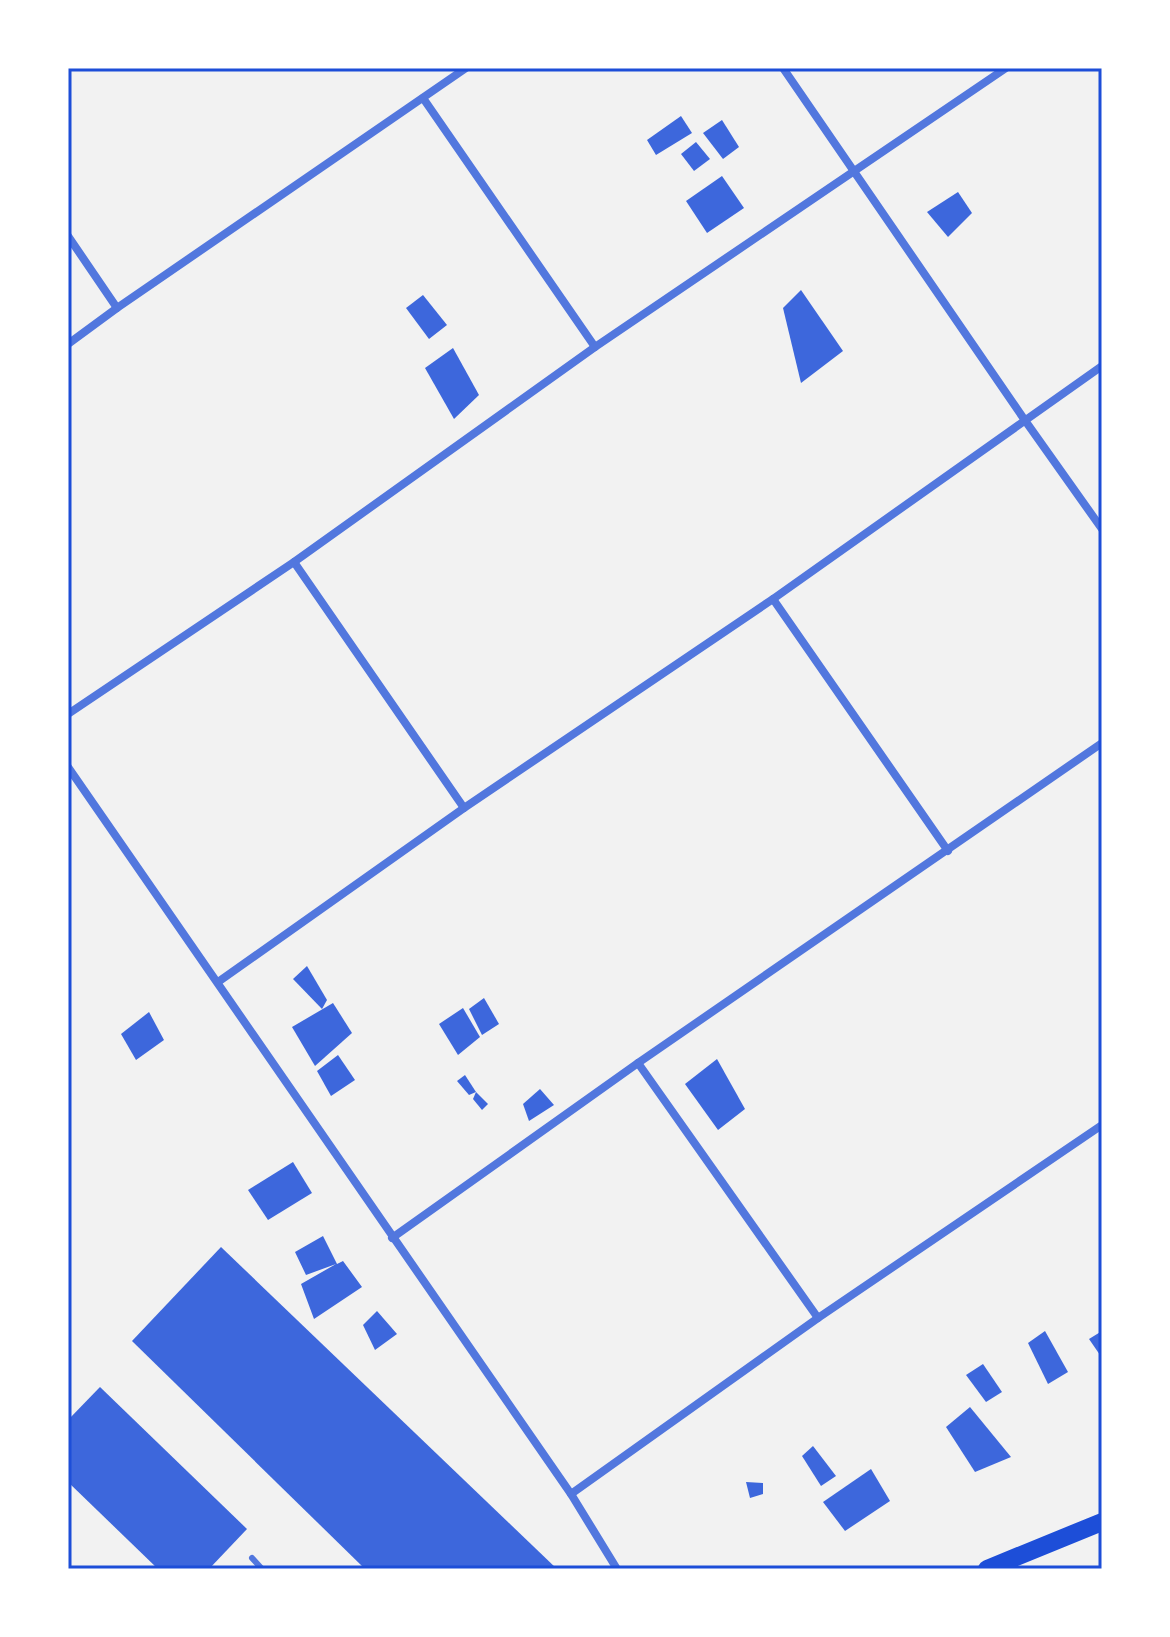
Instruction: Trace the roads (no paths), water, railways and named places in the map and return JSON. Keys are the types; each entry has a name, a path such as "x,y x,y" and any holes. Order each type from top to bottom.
{"main road":[{"path":"987,1569 1102,1522"}],"street":[{"path":"68,344 466,68"},
{"path":"783,68 1102,529"},
{"path":"68,714 294,562 595,347 1006,68"},
{"path":"423,98 595,347"},
{"path":"68,236 117,308"},
{"path":"218,982 464,808 773,599 1102,366"},
{"path":"294,562 464,808"},
{"path":"773,599 948,851"},
{"path":"392,1238 638,1063 1102,743"},
{"path":"68,767 571,1494 617,1569"},
{"path":"638,1063 818,1318"},
{"path":"571,1494 818,1318 1102,1125"}],"lane":[{"path":"252,1558 262,1569"}]}
